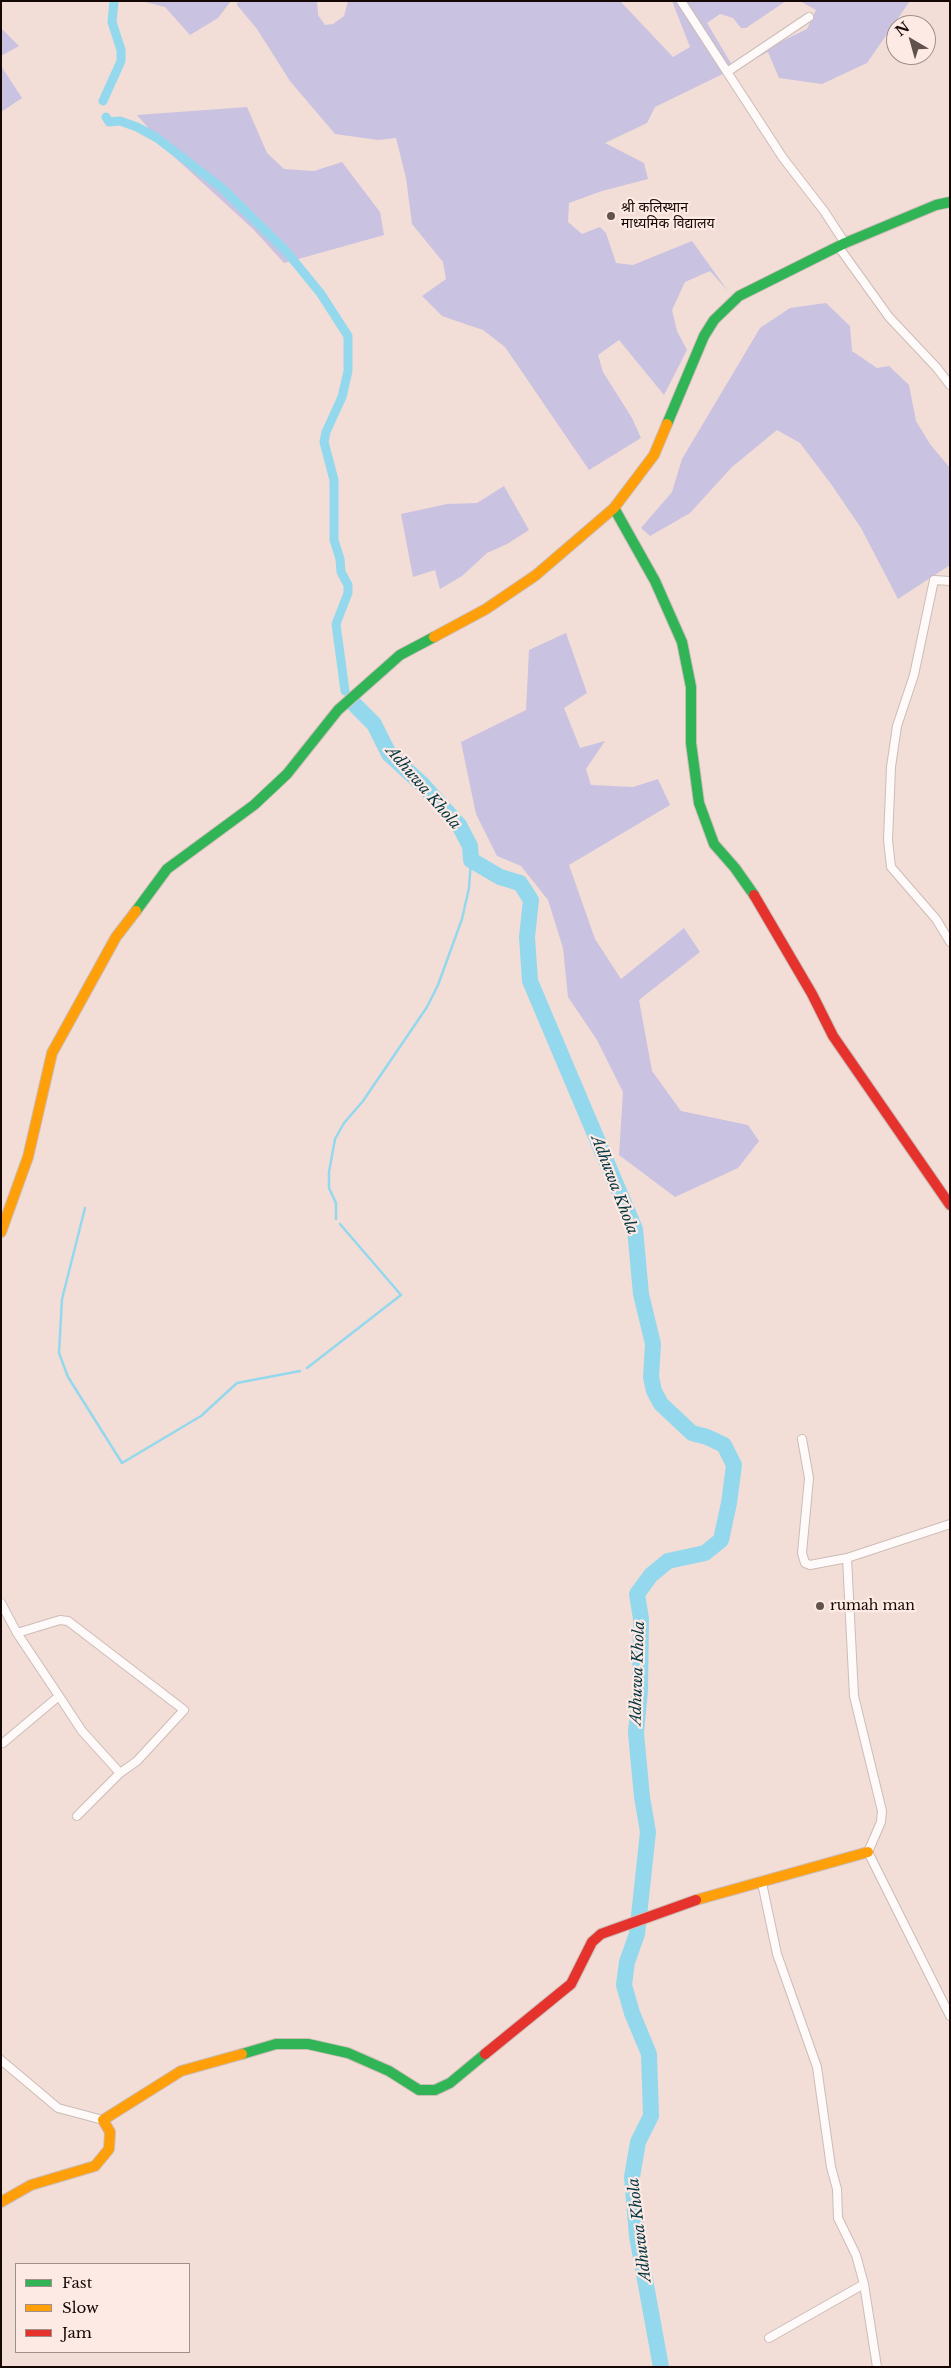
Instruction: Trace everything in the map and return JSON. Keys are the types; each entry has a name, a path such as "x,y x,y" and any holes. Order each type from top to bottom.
{"street":[{"path":"681,1 783,158 824,211 888,318 950,385"},
{"path":"727,72 809,17"},
{"path":"1,1232 28,1157 45,1076 52,1054 116,937 167,869 254,805 286,774 338,710 400,654 486,609 529,580 568,550 614,508 654,455 694,357 714,320 739,296 842,244 936,205 950,202"},
{"path":"614,508 655,581 682,642 691,687 691,743 697,793 704,819 714,844 736,868 763,908 812,994 833,1036 950,1205"},
{"path":"950,580 934,580 914,675 897,726 892,767 888,840 891,867 936,919 950,942"},
{"path":"802,1440 809,1478 802,1553 805,1563 810,1565 847,1558 950,1524"},
{"path":"847,1558 854,1696 882,1811 881,1822 868,1852 950,2016"},
{"path":"1,1603 17,1633 82,1731 120,1773"},
{"path":"17,1633 60,1620 68,1621 184,1710 138,1761 120,1773 76,1816"},
{"path":"3,1743 59,1696"},
{"path":"103,2120 181,2071 276,2044 308,2044 348,2053 389,2071 419,2090 434,2090 450,2083 570,1984 592,1942 601,1934 709,1896 762,1883 868,1852"},
{"path":"762,1883 777,1954 817,2067 831,2167 837,2189 838,2218 856,2255 864,2284 877,2367"},
{"path":"1,2060 58,2108 103,2120 110,2132 109,2148 95,2166 31,2185 1,2202"},
{"path":"769,2338 864,2284"}],"shaded area":[{"path":"141,1 231,1 218,18 190,35 165,7"},
{"path":"238,1 317,1 318,15 325,25 333,24 344,16 348,1 620,1 673,57 690,47 672,1 786,1 746,28 741,28 733,18 720,14 707,23 732,65 807,29 816,10 800,1 910,1 900,15 886,15 886,36 867,63 822,84 779,78 768,52 655,107 647,123 605,143 644,163 648,179 602,191 569,203 568,222 582,234 600,227 606,233 616,263 633,265 692,241 728,291 710,271 685,282 672,310 677,331 687,350 664,395 619,340 598,355 603,372 632,418 641,438 589,470 505,347 483,330 442,316 422,296 446,279 443,262 412,224 406,178 396,138 378,140 335,134 290,81 257,29 237,5"},
{"path":"1,28 19,46 1,56"},
{"path":"1,66 22,98 1,112"},
{"path":"247,107 267,153 284,169 314,171 342,162 380,212 384,235 284,263 253,229 170,153 137,115"},
{"path":"826,303 850,326 852,351 877,368 889,366 909,385 916,421 930,444 950,468 950,565 898,599 861,528 831,484 800,443 777,430 732,467 690,513 650,536 641,528 672,492 682,459 760,328 790,308"},
{"path":"504,486 529,530 507,544 487,553 462,576 440,589 435,570 413,577 401,514 447,504 477,503"},
{"path":"566,633 587,693 564,708 580,748 605,741 586,769 591,785 633,787 658,779 670,805 569,865 595,939 621,979 684,928 700,952 639,1000 652,1071 681,1111 748,1125 759,1141 738,1168 675,1197 619,1155 623,1092 597,1040 568,997 563,948 548,900 521,866 497,856 476,814 461,742 526,710 529,650"}],"waterway":[{"path":"103,101 121,61 121,50 112,22 114,1"},
{"path":"106,117 109,122 120,121 137,127 157,138 222,188 286,251 321,294 348,336 348,371 342,397 326,432 324,442 334,480 334,540 340,559 341,572 348,585 348,593 336,624 345,691"},
{"name":"Adhuwa Khola","path":"355,705 374,724 389,754 423,785 459,825 470,846 471,860 500,877 520,883 531,900 527,937 530,981 635,1229 641,1294 653,1344 651,1377 654,1391 661,1404 692,1433 707,1437 724,1445 734,1465 729,1503 721,1540 705,1553 668,1561 651,1575 637,1594 641,1619 640,1690 636,1733 642,1797 648,1832 637,1934 627,1962 624,1985 632,2013 649,2054 651,2116 638,2142 632,2177 637,2236 661,2367"},
{"path":"336,1219 336,1203 329,1188 329,1172 335,1139 344,1123 363,1101 427,1007 438,985 462,919 469,888 471,860"},
{"path":"85,1208 62,1299 59,1353 68,1377 122,1463 201,1416 237,1383 300,1371"},
{"path":"307,1368 401,1295 340,1224"}],"traffic: fast":[{"path":"667,424 704,336 714,320 739,296 845,243 936,205 950,202"},
{"path":"614,508 655,581 682,642 691,687 691,743 699,803 714,844 735,868 754,895"},
{"path":"136,911 167,869 254,805 287,774 338,710 400,655 434,637"},
{"path":"242,2054 276,2044 308,2044 348,2053 389,2071 419,2090 435,2090 450,2083 485,2054"}],"traffic: slow":[{"path":"434,637 486,609 536,575 614,508 654,455 667,424"},
{"path":"1,1232 28,1157 52,1053 116,937 136,911"},
{"path":"696,1900 868,1852"},
{"path":"1,2202 31,2185 95,2166 109,2149 110,2132 103,2120 181,2071 242,2054"}],"traffic: jam":[{"path":"754,895 812,994 833,1036 950,1205"},
{"path":"485,2054 571,1984 592,1942 601,1934 696,1900"}],"place":[{"name":"श्री कलिस्थान माध्यमिक विद्यालय","path":"611,216"},
{"name":"rumah man","path":"820,1606"}]}
